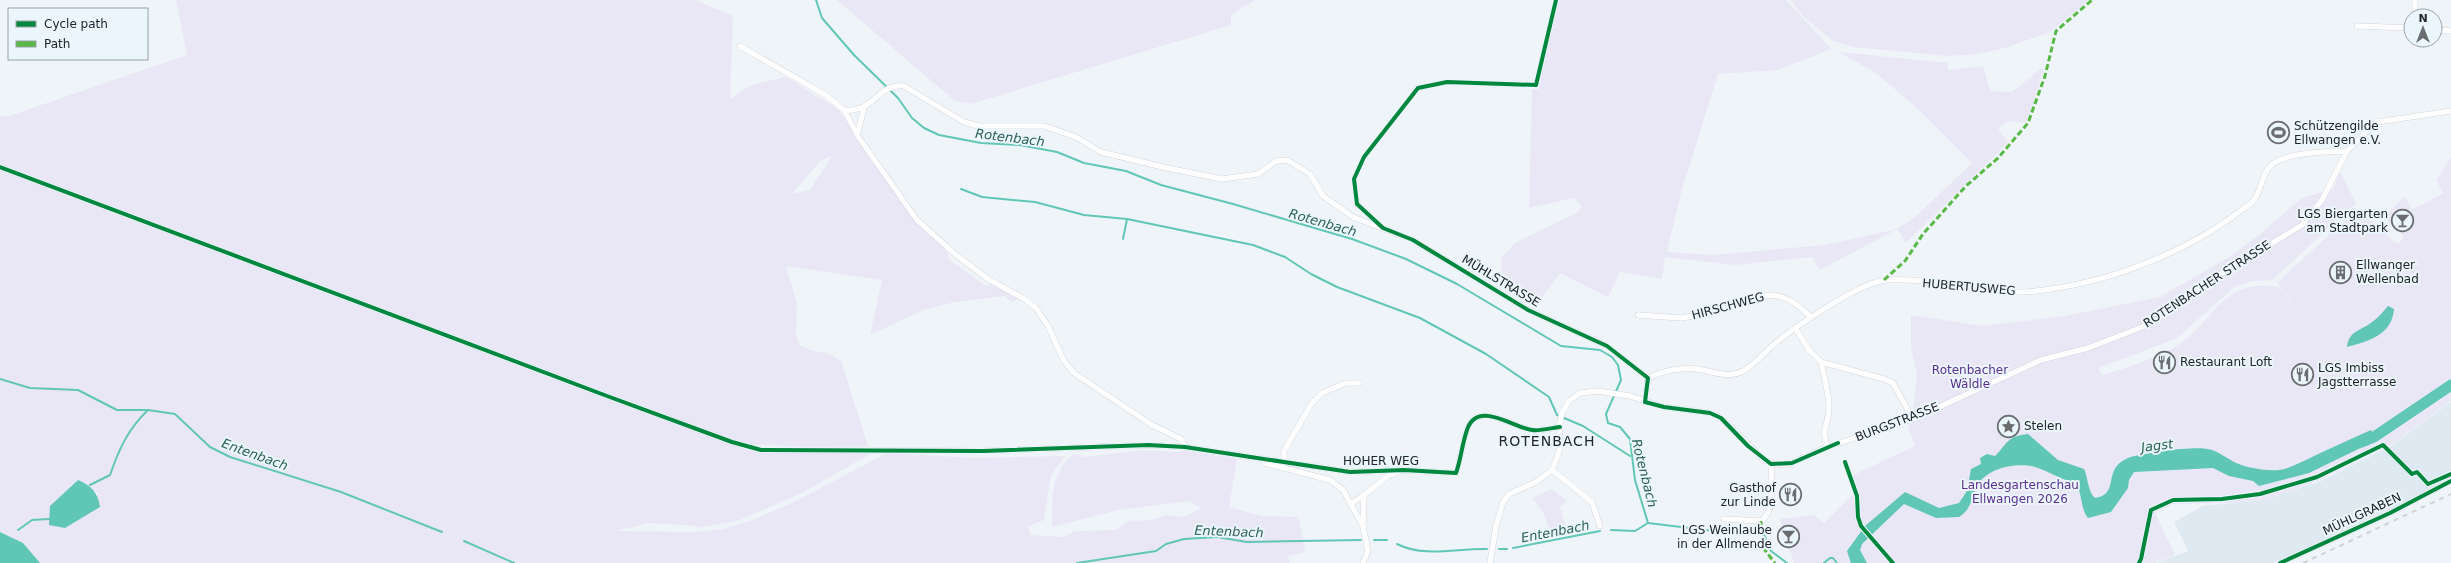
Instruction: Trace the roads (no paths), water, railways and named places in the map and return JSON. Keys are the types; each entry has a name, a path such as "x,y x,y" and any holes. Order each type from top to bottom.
{"street":[{"path":"2357,26 2403,28"},
{"path":"740,46 824,94 844,110 865,149 917,220 928,231 988,279 1026,300 1036,308 1048,326 1064,361 1074,373 1152,425 1181,439 1185,447"},
{"name":"MÜHLSTRASSE","path":"864,108 891,86 904,86 964,122 978,126 1044,126 1076,137 1101,152 1222,179 1258,174 1276,161 1287,160 1310,174 1323,196 1353,217 1413,240 1528,310 1607,346 1648,378"},
{"path":"844,110 864,108 857,135"},
{"name":"ROTENBACHER STRASSE","path":"1988,384 2040,360 2088,348 2150,324 2214,278 2302,225 2322,200 2347,151 2377,122 2451,111"},
{"name":"HUBERTUSWEG","path":"1648,378 1657,374 1682,369 1697,369 1718,374 1737,374 1745,370 1774,344 1811,317 1869,285 1884,280 1953,284 2016,292 2065,286 2122,272 2184,248 2218,228 2254,201 2266,170 2275,163 2287,158 2327,152 2347,151"},
{"name":"HOHER WEG","path":"0,167 732,442 761,450 983,451 1148,445 1185,447 1262,460 1350,472 1404,470 1456,472 1467,430 1475,419 1481,417 1500,417 1532,430 1560,427"},
{"name":"HIRSCHWEG","path":"1638,315 1681,318 1700,315 1768,295 1778,295 1794,301 1811,317"},
{"path":"1796,329 1809,350 1820,362 1828,391 1830,409 1824,430 1827,447"},
{"path":"1820,362 1884,379 1893,383 1913,419"},
{"path":"1646,402 1648,378"},
{"path":"1284,463 1284,451 1312,404 1322,393 1346,382 1359,383"},
{"name":"BURGSTRASSE","path":"1771,464 1792,463 1827,447 1913,419 1988,384"},
{"path":"1490,563 1496,526 1503,502 1509,494 1536,482 1552,470 1559,452 1560,421 1562,413 1570,401 1580,394 1598,392 1620,394 1664,407 1710,413 1721,418 1748,446 1771,464 1772,499 1768,514 1761,521 1724,519"},
{"path":"1262,460 1266,464 1330,480 1343,490 1363,526"},
{"path":"1351,504 1388,476 1404,470"},
{"path":"1552,470 1592,502 1596,510 1600,526"},
{"name":"MÜHLGRABEN","path":"2280,563 2390,513 2451,481"},
{"path":"1363,563 1368,551 1363,526 1364,495"}],"waterway":[{"name":"Rotenbach","path":"816,0 822,18 854,55 898,98 912,118 924,128 939,135 981,143 1020,145 1057,152 1084,163 1126,171 1161,185 1233,204 1352,239 1406,259 1457,284 1561,346 1600,350 1612,357 1618,365 1621,380 1606,414 1608,423 1620,427 1630,439 1635,480 1648,523 1722,532"},
{"path":"961,189 982,197 1035,202 1084,215 1127,219 1253,245 1285,257 1311,274 1337,287 1420,318 1486,354 1549,397 1557,415 1583,426 1630,456"},
{"path":"1123,239 1127,219"},
{"name":"Entenbach","path":"0,379 30,388 78,390 117,410 148,410 175,414 210,447 230,457 341,492 442,532"},
{"name":"Jagst","path":"2362,442 2374,437 2451,385"},
{"path":"90,485 110,475 125,440 141,417 148,410"},
{"path":"18,530 32,520 49,519"},
{"name":"Entenbach","path":"1611,530 1635,531 1648,523"},
{"name":"Rotenbach","path":"1741,530 1755,529"},
{"name":"Rotenbach","path":"1762,530 1771,551 1787,563"},
{"name":"Entenbach","path":"1513,548 1600,531"},
{"name":"Entenbach","path":"1077,563 1156,551 1166,544 1184,539 1217,537 1247,542 1361,540"},
{"name":"Entenbach","path":"1374,540 1387,540"},
{"name":"Entenbach","path":"464,541 514,563"},
{"name":"Entenbach","path":"1397,544 1419,551 1487,549"},
{"name":"Entenbach","path":"1499,549 1507,549"},
{"name":"Rotenbach","path":"1824,563 1830,558 1833,558 1837,563"}],"railway":[{"path":"2303,563 2451,494"}],"place":[{"name":"Schützengilde Ellwangen e.V.","path":"2279,133"},
{"name":"LGS Biergarten am Stadtpark","path":"2403,221"},
{"name":"Ellwanger Wellenbad","path":"2341,272"},
{"name":"Restaurant Loft","path":"2164,362"},
{"name":"LGS Imbiss Jagstterrasse","path":"2303,375"},
{"name":"Stelen","path":"2008,426"},
{"name":"Gasthof zur Linde","path":"1791,495"},
{"name":"LGS Weinlaube in der Allmende","path":"1788,537"}],"district":[{"name":"ROTENBACH","path":"1547,441"}],"park label":[{"name":"Rotenbacher Wäldle","path":"1970,377"},
{"name":"Landesgartenschau Ellwangen 2026","path":"2020,492"}]}
